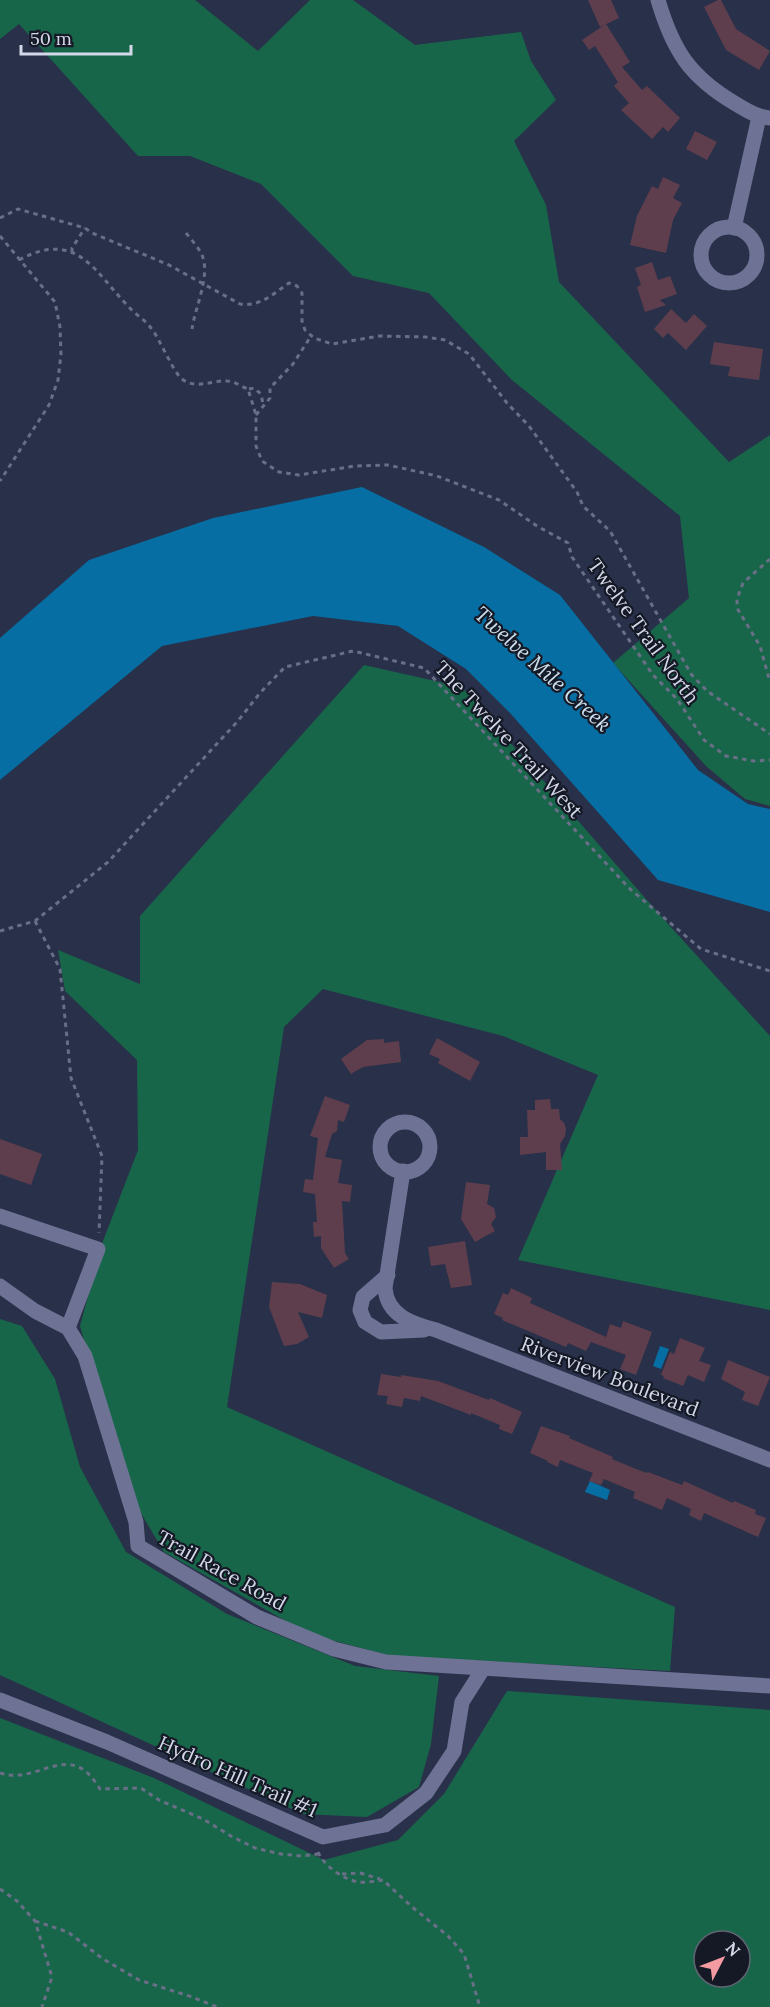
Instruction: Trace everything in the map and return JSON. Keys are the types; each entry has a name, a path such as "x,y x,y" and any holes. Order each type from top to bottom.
{"street":[{"path":"658,0 674,44 691,69 717,93 764,117 734,228"},
{"name":"Riverview Boulevard","path":"403,1171 386,1293 394,1310 408,1321 770,1460"},
{"path":"0,1216 98,1248 68,1328 35,1311 0,1286"},
{"name":"Riverview Boulevard","path":"388,1275 363,1296 360,1310 365,1322 381,1332 436,1330"},
{"name":"Trail Race Road","path":"68,1328 85,1356 136,1522 138,1546 257,1617 334,1649 386,1662 770,1686"},
{"name":"Hydro Hill Trail #1","path":"0,1700 107,1742 323,1836 385,1825 426,1793 454,1751 462,1702 483,1668"}],"path":[{"path":"0,218 18,209 85,228 169,265 240,304 262,302 289,283 297,286 302,292 302,321 305,330 311,336 332,344 380,336 426,337 445,340 469,354 507,403 529,426 577,492 584,506 610,531 691,674 707,692 770,734"},
{"path":"72,252 72,248 85,228"},
{"path":"186,233 201,253 205,263 203,284 192,329"},
{"path":"0,236 55,302 60,327 61,354 58,380 49,405 0,481"},
{"path":"19,260 32,253 45,250 72,252 98,269 128,306 151,328 182,379 197,385 228,381 248,389 254,388 261,394 263,404"},
{"path":"256,415 270,398 270,388 292,364 311,336"},
{"name":"Twelve Trail North","path":"248,389 256,415 256,446 262,461 279,472 299,475 355,466 388,465 436,476 500,500 537,526 568,543 572,558 653,675 677,699 704,740 726,756 754,761 770,760"},
{"path":"770,559 743,583 737,599 737,608 760,646 770,682"},
{"name":"The Twelve Trail West","path":"0,931 36,921 108,862 285,667 353,651 424,668 630,889 701,949 770,971"},
{"path":"36,921 60,969 71,1078 102,1156 98,1248"},
{"path":"0,1773 25,1775 53,1765 70,1763 85,1770 100,1789 141,1788 159,1800 203,1819 255,1848 302,1856 318,1854"},
{"path":"318,1854 323,1836"},
{"path":"318,1854 340,1875 359,1882 384,1880"},
{"path":"340,1875 360,1873 384,1880 412,1907 448,1936 464,1954 480,2007"},
{"path":"0,1889 17,1901 35,1921 52,1977 42,2007"},
{"path":"35,1921 68,1932 103,1959 139,1980 215,2006"}],"green space":[{"path":"0,0 195,0 258,51 310,0 353,0 415,45 521,32 531,61 556,100 514,141 546,205 559,282 729,462 770,435 770,806 745,799 706,766 613,663 689,598 680,516 512,380 429,293 353,276 261,184 190,156 138,156 19,24 0,39"},
{"path":"364,665 462,687 659,914 770,1036 770,1310 518,1260 598,1075 503,1036 323,989 284,1027 227,1407 675,1607 670,1671 391,1656 309,1634 164,1552 126,1488 80,1326 103,1241 138,1150 137,1060 65,991 58,950 140,984 140,916"},
{"path":"0,1319 22,1326 55,1379 80,1467 126,1552 227,1614 355,1666 439,1676 431,1744 419,1787 367,1817 303,1814 0,1675"},
{"path":"507,1691 770,1710 770,2007 0,2007 0,1718 154,1778 324,1860 398,1840 444,1794"}],"water":[{"name":"Twelve Mile Creek","path":"362,487 484,547 560,595 698,770 748,804 770,809 770,912 658,880 510,713 466,669 398,626 313,616 162,646 0,780 0,638 89,560 213,518"},
{"path":"660,1346 669,1349 661,1369 653,1366"},
{"path":"590,1481 610,1490 607,1500 585,1492"}],"building":[{"path":"588,0 611,0 619,18 600,27"},
{"path":"721,0 736,29 770,51 759,70 726,50 704,7"},
{"path":"606,24 630,62 622,67 642,90 647,86 680,118 668,132 663,127 652,139 621,110 629,103 614,86 618,82 595,46 589,50 582,40"},
{"path":"695,131 717,142 707,160 686,149"},
{"path":"663,177 680,185 673,198 682,203 673,220 666,253 630,245 637,216 652,186 658,189"},
{"path":"652,262 658,280 670,276 677,294 660,300 666,305 645,312 637,287 641,285 635,268"},
{"path":"671,309 686,323 694,314 707,326 686,350 668,333 663,338 654,329"},
{"path":"714,342 763,349 759,380 728,376 730,367 710,364"},
{"path":"437,1038 480,1062 470,1081 438,1063 440,1059 429,1054"},
{"path":"384,1039 384,1043 399,1041 401,1062 363,1067 351,1074 341,1059 367,1040"},
{"path":"325,1096 350,1105 344,1122 338,1120 337,1131 332,1134 325,1157 342,1160 338,1183 352,1185 350,1202 342,1201 345,1253 349,1259 334,1268 321,1248 321,1236 314,1237 313,1222 317,1222 315,1194 303,1192 305,1179 313,1180 318,1138 310,1136"},
{"path":"550,1099 551,1109 559,1109 560,1119 566,1128 565,1136 560,1144 562,1170 546,1170 546,1152 520,1155 520,1137 528,1137 527,1110 535,1110 535,1100"},
{"path":"0,1139 42,1154 31,1185 0,1174"},
{"path":"466,1182 490,1185 487,1204 494,1208 496,1217 491,1224 495,1231 475,1242 461,1219"},
{"path":"465,1241 472,1285 451,1288 445,1264 431,1266 428,1247"},
{"path":"272,1282 300,1284 327,1295 322,1318 298,1312 309,1337 297,1344 284,1346 269,1307"},
{"path":"511,1288 532,1298 530,1303 606,1337 610,1324 621,1328 623,1321 652,1332 636,1375 620,1369 626,1355 591,1342 586,1351 568,1343 566,1347 502,1320 503,1318 494,1314 503,1293 508,1295"},
{"path":"680,1338 705,1348 699,1361 711,1365 704,1382 688,1375 683,1386 661,1375 670,1352 674,1354"},
{"path":"728,1360 770,1377 758,1406 742,1400 745,1392 721,1379"},
{"path":"381,1374 438,1381 489,1400 490,1398 522,1412 512,1434 499,1429 500,1425 421,1396 420,1401 404,1398 402,1407 386,1404 388,1396 377,1395"},
{"path":"541,1426 570,1436 569,1438 636,1469 682,1485 684,1481 733,1503 734,1501 756,1510 755,1514 766,1518 758,1537 704,1513 701,1521 689,1515 691,1509 667,1498 662,1510 633,1498 635,1492 604,1479 601,1485 589,1481 593,1473 560,1460 558,1467 547,1462 530,1453"}]}
